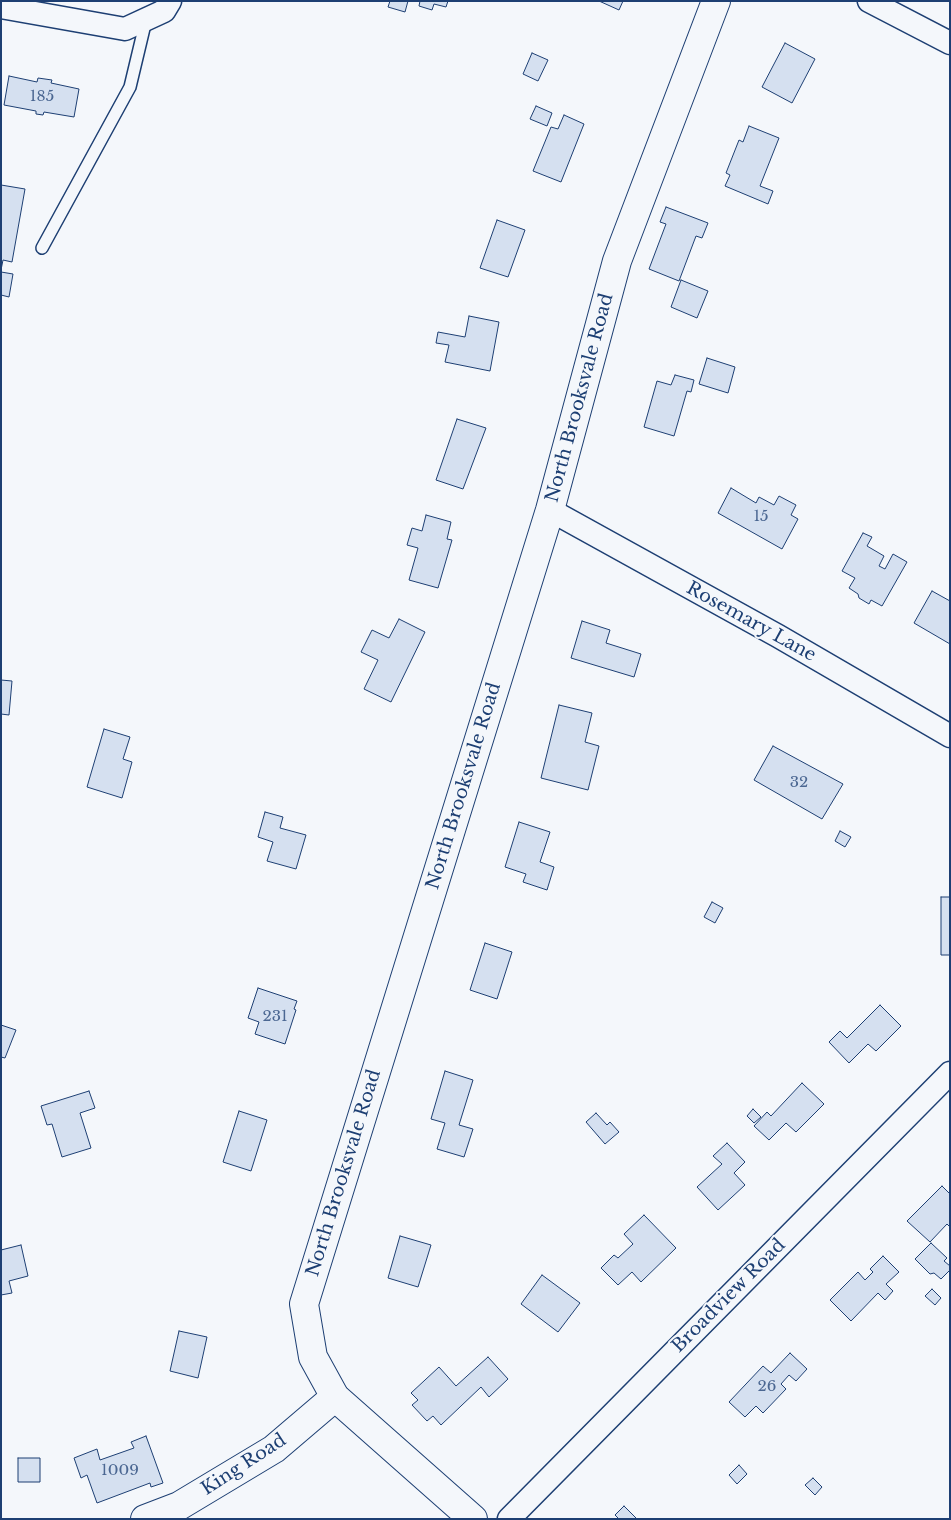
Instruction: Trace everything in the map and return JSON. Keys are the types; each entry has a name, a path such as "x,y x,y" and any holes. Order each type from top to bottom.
{"main road":[{"name":"North Brooksvale Road","path":"473,1519 335,1397 313,1357 304,1304 550,510 617,261 716,1"},
{"name":"King Road","path":"145,1519 179,1506 274,1449 335,1397"}],"street":[{"path":"1,7 125,29 164,11 170,1"},
{"path":"869,1 950,43"},
{"name":"Rosemary Lane","path":"550,510 778,636 950,736"},
{"name":"Broadview Road","path":"509,1519 950,1073"}],"lane":[{"path":"42,248 130,87 146,20"}],"building":[{"path":"390,1 408,1 405,12 388,7"},
{"path":"420,1 448,1 446,7 434,4 432,10 419,6"},
{"path":"599,1 623,1 619,10"},
{"path":"785,43 815,59 792,103 762,87"},
{"path":"532,53 548,60 538,81 523,74"},
{"path":"9,76 37,82 38,78 52,80 51,83 79,89 74,117 44,112 43,115 36,114 36,111 4,105"},
{"path":"536,106 552,113 547,126 530,119"},
{"path":"564,115 584,124 561,182 533,171 551,127 558,129"},
{"path":"749,126 779,138 760,186 773,191 768,204 725,186 730,175 726,173 739,140 743,142"},
{"path":"1,185 25,189 12,262 3,260 1,270"},
{"path":"666,207 708,223 702,238 696,236 679,281 649,269 666,224 660,222"},
{"path":"497,220 525,230 508,277 480,268"},
{"path":"1,272 13,274 9,297 1,295"},
{"path":"681,280 708,291 697,318 671,307"},
{"path":"469,316 499,322 490,371 445,362 449,345 436,343 438,332 465,337"},
{"path":"707,358 735,367 728,393 699,384"},
{"path":"675,375 694,380 691,392 687,391 674,436 644,427 657,381 671,385"},
{"path":"457,419 486,428 463,489 436,480"},
{"path":"731,488 756,503 759,497 774,505 779,496 796,505 791,515 798,519 782,549 718,513"},
{"path":"426,515 451,522 447,539 452,540 438,588 409,580 418,548 407,545 412,528 422,531"},
{"path":"863,533 872,537 867,546 884,556 879,566 885,569 893,554 907,562 882,606 871,600 869,604 859,598 858,594 849,588 855,578 842,571"},
{"path":"932,591 950,601 950,644 914,623"},
{"path":"399,619 425,632 391,702 364,689 378,660 361,652 372,630 389,638"},
{"path":"582,621 610,630 606,643 641,654 634,677 571,658"},
{"path":"1,680 12,681 9,715 1,714"},
{"path":"559,705 592,713 585,742 599,746 588,790 541,778"},
{"path":"104,729 130,737 123,759 132,762 122,798 87,787"},
{"path":"773,746 843,784 822,819 754,780"},
{"path":"265,812 283,817 280,828 306,835 296,869 267,861 273,842 258,837"},
{"path":"519,822 550,832 540,862 554,867 547,890 523,882 526,874 505,867"},
{"path":"840,831 851,837 845,847 835,841"},
{"path":"941,897 950,897 950,955 941,955"},
{"path":"712,902 723,908 715,923 704,917"},
{"path":"485,943 512,952 497,999 470,990"},
{"path":"258,988 297,1001 285,1044 255,1034 259,1022 248,1018"},
{"path":"880,1005 901,1026 876,1051 868,1044 849,1063 829,1042 840,1031 847,1038"},
{"path":"1,1025 16,1030 5,1058 1,1057"},
{"path":"445,1071 473,1080 459,1125 473,1129 464,1157 437,1149 445,1123 431,1119"},
{"path":"802,1083 824,1104 796,1132 786,1123 769,1140 754,1126 767,1112 771,1116"},
{"path":"89,1091 95,1108 80,1113 91,1148 62,1157 52,1124 47,1125 41,1106"},
{"path":"753,1109 761,1117 754,1123 747,1116"},
{"path":"239,1111 267,1120 251,1171 223,1162"},
{"path":"596,1113 607,1125 610,1122 619,1132 605,1144 586,1122"},
{"path":"727,1143 745,1162 734,1173 745,1185 718,1210 697,1187 722,1164 713,1156"},
{"path":"942,1186 950,1194 950,1227 947,1224 930,1242 907,1221"},
{"path":"644,1215 676,1248 641,1282 632,1272 618,1285 601,1268 614,1255 618,1258 633,1244 624,1234"},
{"path":"400,1236 431,1245 418,1287 388,1278"},
{"path":"931,1243 947,1258 944,1261 950,1266 950,1270 941,1279 934,1273 930,1274 915,1259"},
{"path":"21,1245 28,1276 9,1281 12,1293 1,1295 1,1250"},
{"path":"883,1256 899,1272 886,1284 893,1291 885,1300 878,1293 851,1321 830,1300 858,1272 865,1280 873,1272 870,1269"},
{"path":"542,1275 580,1303 558,1332 521,1304"},
{"path":"932,1289 941,1298 935,1305 925,1296"},
{"path":"179,1331 207,1337 198,1378 170,1371"},
{"path":"790,1353 807,1369 796,1381 789,1375 781,1384 786,1389 763,1413 756,1406 745,1417 729,1402 763,1366 771,1373"},
{"path":"488,1357 508,1379 489,1397 481,1387 441,1425 433,1416 427,1421 412,1405 418,1400 411,1393 439,1367 456,1386"},
{"path":"146,1436 163,1483 151,1487 150,1483 97,1503 87,1475 81,1478 74,1458 97,1449 100,1460 134,1448 131,1442"},
{"path":"18,1458 40,1458 40,1482 18,1482"},
{"path":"739,1465 747,1474 737,1484 729,1475"},
{"path":"813,1478 822,1487 815,1495 805,1485"},
{"path":"624,1506 637,1519 619,1519 615,1515"}]}
